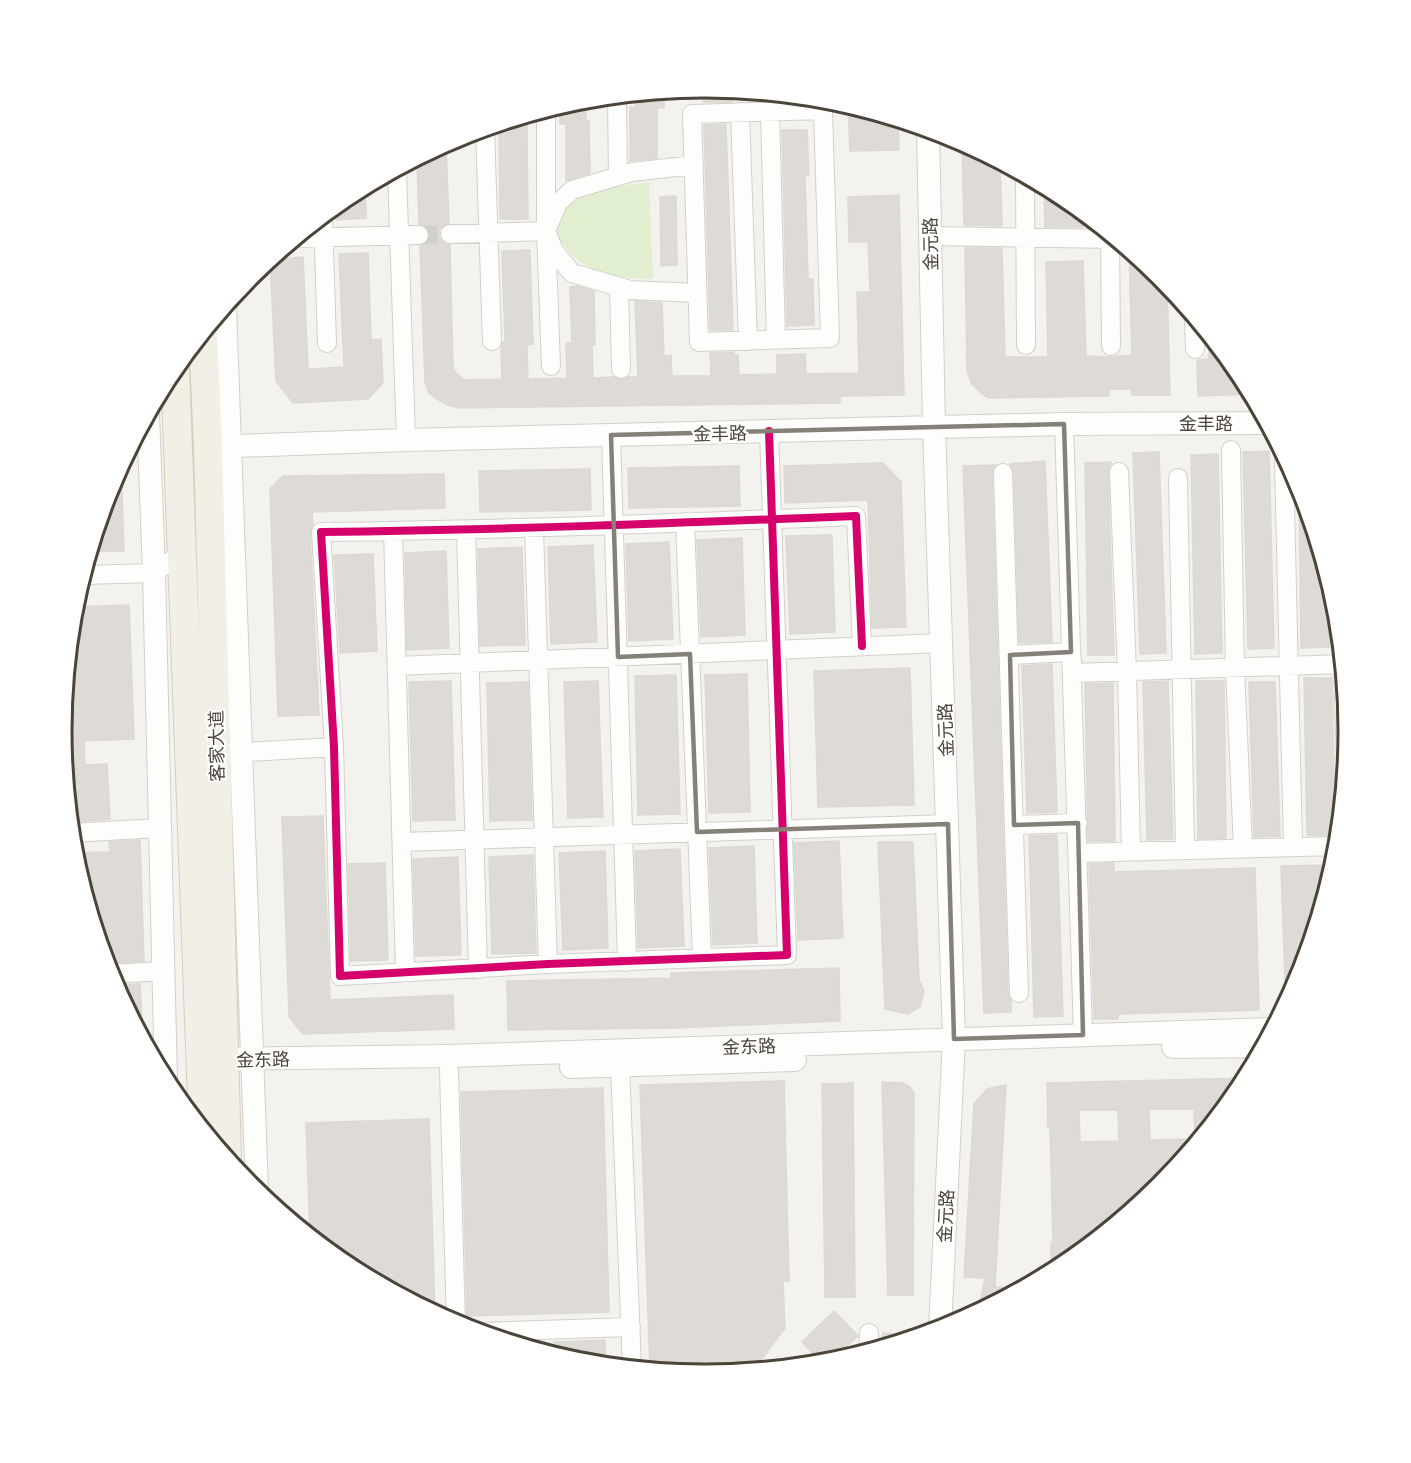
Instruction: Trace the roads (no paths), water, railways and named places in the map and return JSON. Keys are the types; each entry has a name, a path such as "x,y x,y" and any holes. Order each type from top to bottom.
{"main road":[{"name":"客家大道","path":"204,344 219,446 238,1066 228,1148"},
{"name":"客家大道","path":"176,385 203,1116"}],"street":[{"path":"617,104 618,176"},
{"path":"823,110 830,338 699,342 692,114 770,111 823,110"},
{"path":"770,111 776,340"},
{"path":"740,112 748,341"},
{"path":"546,119 546,231 551,366"},
{"path":"484,138 492,340"},
{"name":"金元路","path":"928,139 934,427 954,1047 941,1320"},
{"path":"694,165 632,172 572,190 558,203 546,231 554,251 572,273 630,290 697,293"},
{"path":"397,178 406,440"},
{"path":"1025,185 1026,345"},
{"path":"324,227 327,343"},
{"path":"450,234 546,231"},
{"path":"310,238 420,235"},
{"path":"930,236 1102,238"},
{"path":"1111,346 1112,246"},
{"path":"619,287 621,369"},
{"path":"219,446 224,320"},
{"path":"1194,329 1195,349"},
{"name":"金丰路","path":"219,446 1064,424 1258,423"},
{"path":"1064,424 1083,1035"},
{"path":"149,430 165,1061"},
{"path":"769,431 772,519 777,650 787,954 340,976 334,747 321,532 534,529 685,522 772,519 856,516 862,646"},
{"path":"612,435 627,962"},
{"path":"1231,450 1235,668 1243,848"},
{"path":"1119,472 1131,851"},
{"path":"1003,473 1020,993"},
{"path":"1284,474 1293,847"},
{"path":"1178,478 1185,849"},
{"path":"685,522 702,958"},
{"path":"534,529 548,964"},
{"path":"466,530 478,969"},
{"path":"393,531 405,972"},
{"path":"92,575 154,573 183,552"},
{"path":"397,666 942,643"},
{"path":"1010,656 1071,652"},
{"path":"1073,673 1335,664"},
{"path":"228,754 334,747"},
{"path":"1014,825 1078,823"},
{"path":"402,842 948,824"},
{"path":"80,833 159,828"},
{"path":"1078,853 1329,846"},
{"path":"120,973 163,971"},
{"name":"金东路","path":"238,1066 449,1070 620,1066 954,1047 1083,1035 1264,1029"},
{"name":"金东路","path":"238,1066 460,1056 954,1047 1082,1049 1255,1046"},
{"path":"238,1066 254,1175"},
{"path":"620,1066 632,1361"},
{"path":"449,1070 456,1314"},
{"path":"503,1331 631,1327"},
{"path":"868,1343 869,1333"}],"tunnel":[{"path":"419,235 450,234"}]}
